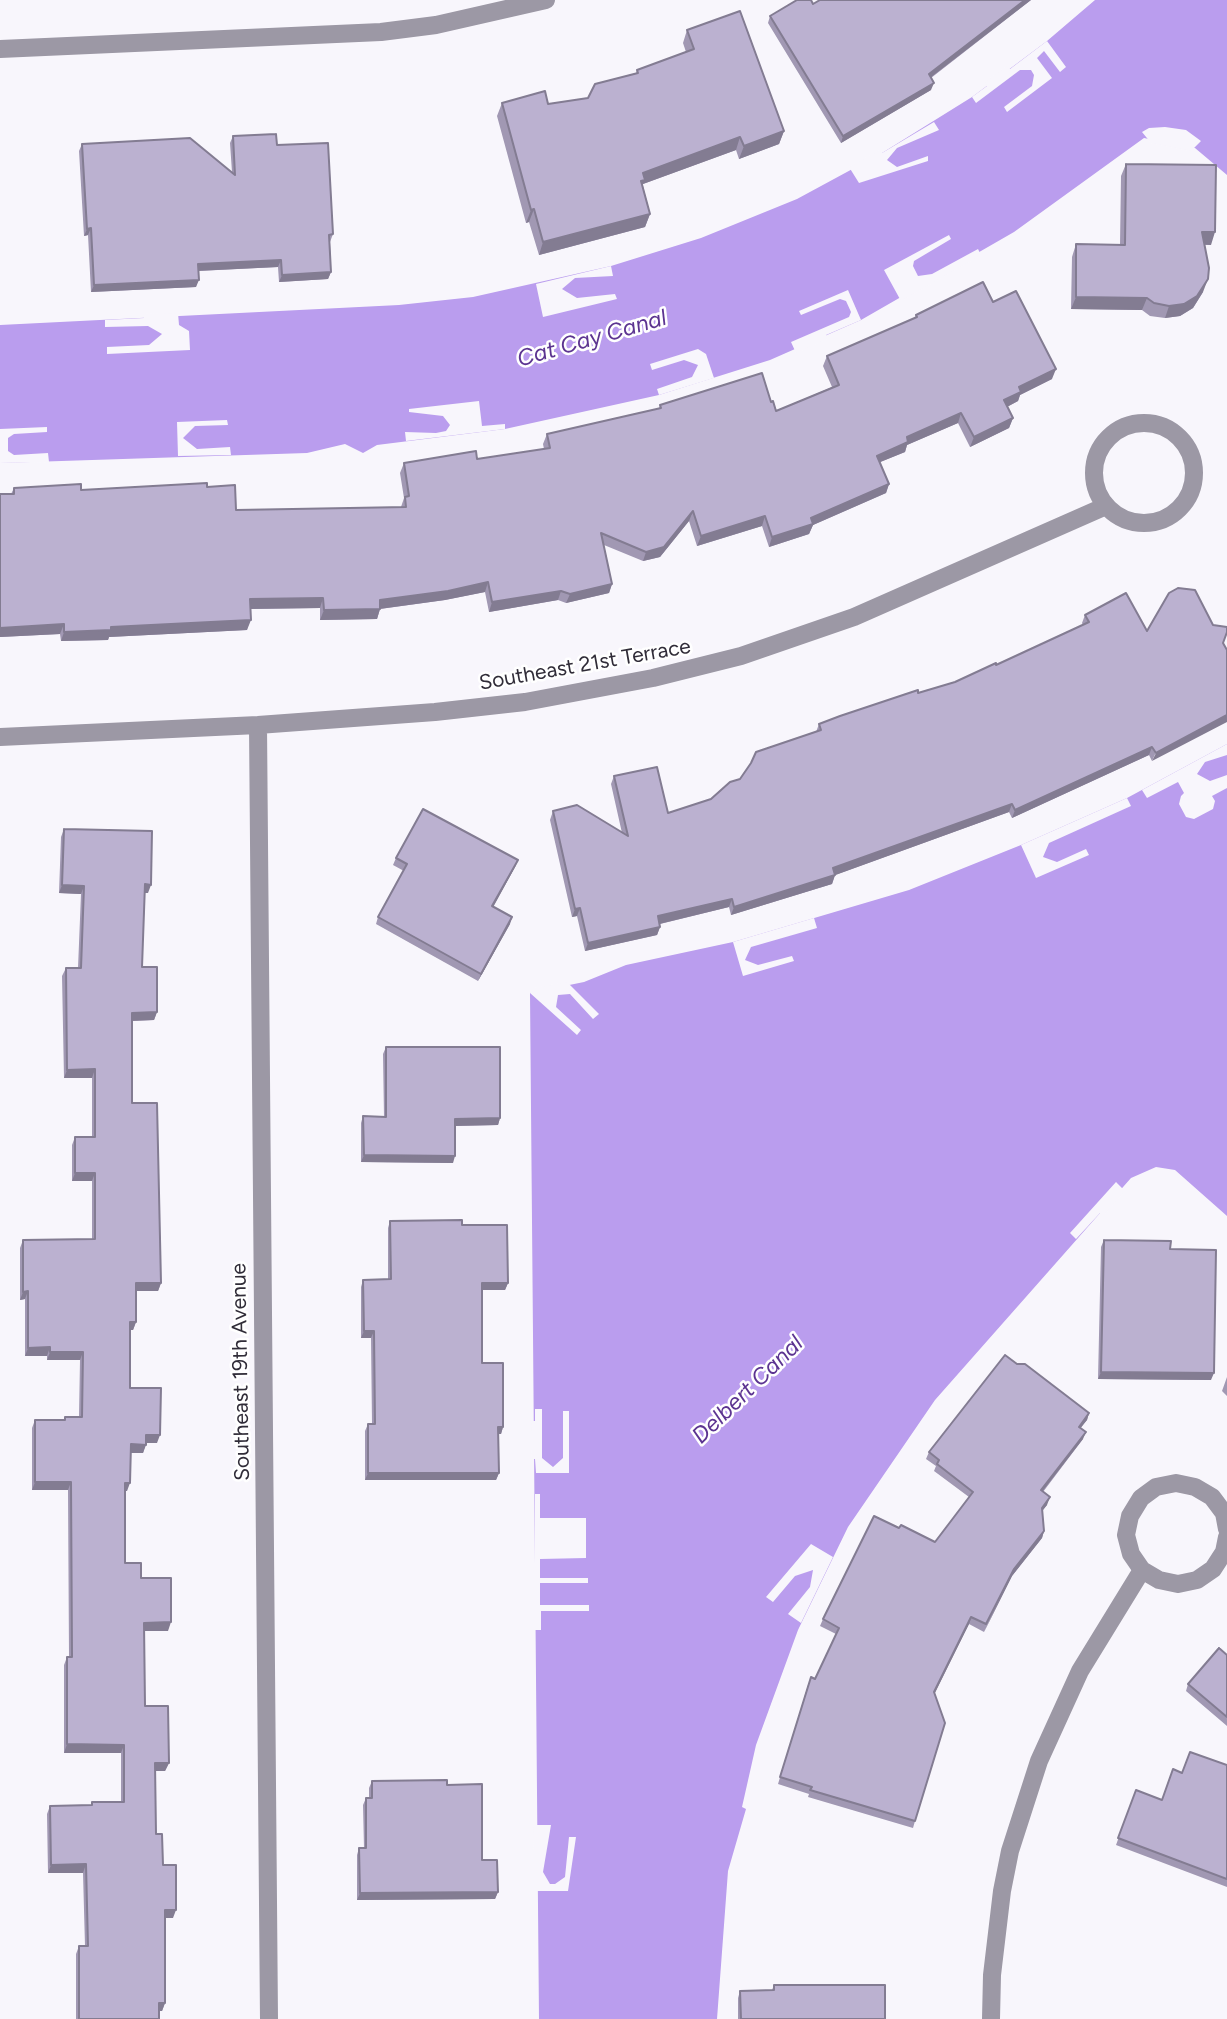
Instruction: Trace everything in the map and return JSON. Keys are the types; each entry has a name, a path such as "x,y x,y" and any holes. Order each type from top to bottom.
{"street":[{"path":"0,49 381,32 436,25 546,0"},
{"path":"1154,423 1171,429 1184,440 1195,467 1194,485 1190,496 1179,510 1164,520 1135,523 1119,517 1106,506 1094,482 1094,464 1100,447 1114,432 1130,424 1154,423"},
{"name":"Southeast 21st Terrace","path":"0,737 424,713 525,702 703,667 854,617 1106,506"},
{"name":"Southeast 19th Avenue","path":"258,724 269,2019"},
{"path":"1227,1529 1224,1513 1212,1497 1195,1487 1176,1483 1156,1487 1141,1499 1130,1516 1126,1535 1131,1554 1142,1570 1159,1580 1178,1584 1197,1580 1213,1569 1224,1552 1227,1537"},
{"path":"991,2019 992,1975 1002,1891 1010,1851 1039,1761 1080,1671 1142,1570"}],"water":[{"name":"Cat Cay Canal","path":"1095,0 1227,0 1227,175 1195,148 1144,138 1014,232 861,320 770,360 659,395 505,429 377,445 363,453 345,444 307,453 0,463 0,325 399,305 473,297 611,266 701,238 797,199 882,153 972,97 1047,41"},
{"name":"Delbert Canal","path":"1227,744 1227,1216 1175,1170 1156,1167 1131,1178 935,1400 848,1527 798,1630 756,1745 742,1807 746,1809 728,1871 717,2019 539,2019 530,993 584,982 626,965 733,942 909,890 1127,798"}],"pier":[{"path":"1047,41 1066,67 1060,72 1044,51 1037,58 1052,78 1007,112 1004,107 1032,86 1034,75 1031,70 1020,70 976,103 972,97 987,86 985,82 1007,66 1010,69"},
{"path":"934,122 939,130 897,148 887,160 897,167 928,156 928,161 859,183 849,167 880,150 882,153"},
{"path":"1149,128 1186,130 1201,141 1191,151 1151,143 1142,132"},
{"path":"949,235 951,239 914,261 913,266 918,276 932,274 978,249 981,255 901,301 884,270"},
{"path":"611,266 613,276 575,278 562,289 577,298 615,294 617,299 543,317 536,284"},
{"path":"848,290 861,320 826,335 827,339 796,353 791,342 849,317 851,312 846,301 840,299 801,315 799,311"},
{"path":"178,313 179,325 189,331 190,350 107,354 107,347 149,345 162,334 148,326 105,327 105,320 144,318 144,314"},
{"path":"698,349 706,354 714,378 659,395 657,389 692,377 698,365 684,360 652,370 650,364"},
{"path":"479,401 482,426 505,424 505,429 406,441 405,432 436,433 446,431 450,425 443,416 409,412 409,409"},
{"path":"227,420 228,425 195,426 183,438 197,449 230,447 231,455 178,456 177,422"},
{"path":"47,427 47,432 14,434 8,438 8,451 14,455 48,453 49,462 0,463 0,429"},
{"path":"1227,744 1227,755 1205,762 1197,774 1210,781 1227,775 1227,788 1212,796 1215,801 1213,809 1194,819 1186,817 1179,804 1184,793 1178,782 1147,798 1142,790"},
{"path":"1127,798 1131,806 1049,843 1043,857 1057,862 1086,849 1089,855 1036,878 1021,845"},
{"path":"814,918 817,928 751,947 745,960 758,965 792,956 794,961 743,976 733,942"},
{"path":"567,982 599,1014 593,1019 570,994 558,995 556,1007 581,1030 577,1035 530,993 535,988"},
{"path":"1116,1182 1125,1191 1103,1216 1100,1213 1076,1239 1070,1233"},
{"path":"535,1409 542,1409 542,1458 553,1467 563,1458 563,1411 569,1411 569,1473 536,1473 535,1459 532,1459 531,1421 535,1421"},
{"path":"535,1494 540,1494 540,1518 586,1518 586,1558 540,1559 540,1578 588,1578 588,1583 540,1583 540,1605 589,1605 589,1611 541,1611 541,1630 535,1630"},
{"path":"811,1544 833,1557 801,1623 788,1614 810,1587 813,1570 795,1576 773,1602 766,1597"},
{"path":"533,1825 551,1825 543,1872 550,1884 555,1884 565,1877 569,1837 576,1837 568,1891 537,1891 537,1852 534,1851"}],"building":[{"path":"797,0 811,0 813,4 820,0 1025,0 929,74 934,83 843,136 770,16"},
{"path":"740,11 784,131 744,146 740,137 643,173 645,180 641,181 650,214 543,242 534,209 531,210 502,103 545,91 548,104 588,98 595,84 638,73 637,70 694,49 687,30"},
{"path":"276,134 277,145 328,143 333,234 329,235 331,272 282,275 281,260 198,264 199,280 94,285 91,228 87,229 82,144 190,138 235,175 233,136"},
{"path":"1126,164 1216,165 1215,232 1202,232 1209,268 1208,279 1197,296 1184,304 1169,306 1154,303 1147,298 1076,297 1076,244 1125,245"},
{"path":"983,282 993,302 1016,291 1056,369 1019,387 1021,392 1004,400 1013,418 974,437 961,413 907,437 908,442 877,456 889,484 811,518 813,524 772,537 765,516 701,536 693,511 664,547 646,552 601,533 612,584 570,594 561,591 492,602 488,582 448,591 380,600 380,609 324,610 323,598 250,599 251,620 64,632 64,624 0,628 0,494 14,494 14,488 81,484 81,490 207,483 207,487 235,485 236,510 406,507 405,497 409,496 404,463 476,451 477,459 550,448 547,434 661,408 660,405 762,373 776,411 839,385 827,356 917,317 916,315"},
{"path":"1178,588 1195,590 1213,625 1227,627 1223,643 1227,650 1227,715 1156,753 1152,747 1015,810 1012,804 833,868 835,875 734,907 732,899 658,916 660,927 588,943 580,908 575,909 553,811 577,805 628,836 614,776 657,767 668,813 711,799 730,782 740,779 756,752 821,730 819,724 840,716 918,690 918,693 955,682 996,665 1089,622 1085,615 1126,593 1147,631 1169,593"},
{"path":"423,809 518,860 492,906 512,917 481,974 378,917 407,864 396,858"},
{"path":"64,829 152,831 151,885 145,884 142,967 157,967 157,1012 132,1013 132,1103 157,1103 161,1283 136,1283 136,1322 130,1322 130,1388 161,1388 160,1435 146,1435 146,1445 131,1444 130,1483 125,1483 125,1563 141,1563 141,1578 171,1578 171,1622 144,1623 145,1706 168,1706 169,1763 155,1763 156,1834 162,1834 163,1865 176,1865 176,1910 165,1910 165,2003 159,2003 159,2019 79,2019 79,1946 88,1946 86,1864 51,1865 50,1806 124,1802 124,1745 67,1744 67,1657 72,1657 71,1482 35,1482 35,1420 82,1417 83,1352 50,1352 50,1347 28,1348 28,1291 23,1292 23,1240 95,1239 95,1173 75,1173 75,1137 95,1137 95,1069 67,1070 66,968 81,968 84,886 62,885"},
{"path":"386,1047 500,1047 500,1118 455,1119 455,1156 364,1155 363,1116 386,1117"},
{"path":"462,1220 462,1225 507,1225 508,1283 482,1283 482,1363 503,1363 503,1427 498,1427 499,1473 368,1473 368,1424 375,1424 374,1331 364,1331 363,1280 391,1279 390,1221"},
{"path":"1104,1240 1171,1241 1170,1249 1216,1250 1214,1373 1101,1372"},
{"path":"1005,1355 1017,1364 1025,1364 1089,1413 1079,1427 1086,1432 1041,1490 1050,1497 1042,1508 1044,1531 1014,1569 986,1624 971,1617 934,1692 945,1723 915,1821 810,1790 812,1787 780,1777 811,1677 815,1679 839,1628 823,1619 874,1516 899,1528 901,1525 935,1542 973,1492 937,1464 939,1460 929,1452"},
{"path":"1219,1648 1227,1655 1227,1717 1188,1684"},
{"path":"1190,1752 1227,1765 1227,1879 1118,1838 1136,1790 1162,1800 1173,1769 1182,1773"},
{"path":"447,1780 447,1785 482,1784 482,1860 497,1860 498,1892 360,1893 359,1848 366,1848 366,1798 372,1798 372,1781"},
{"path":"774,1985 885,1985 885,2019 741,2019 740,1991 774,1990"}]}
